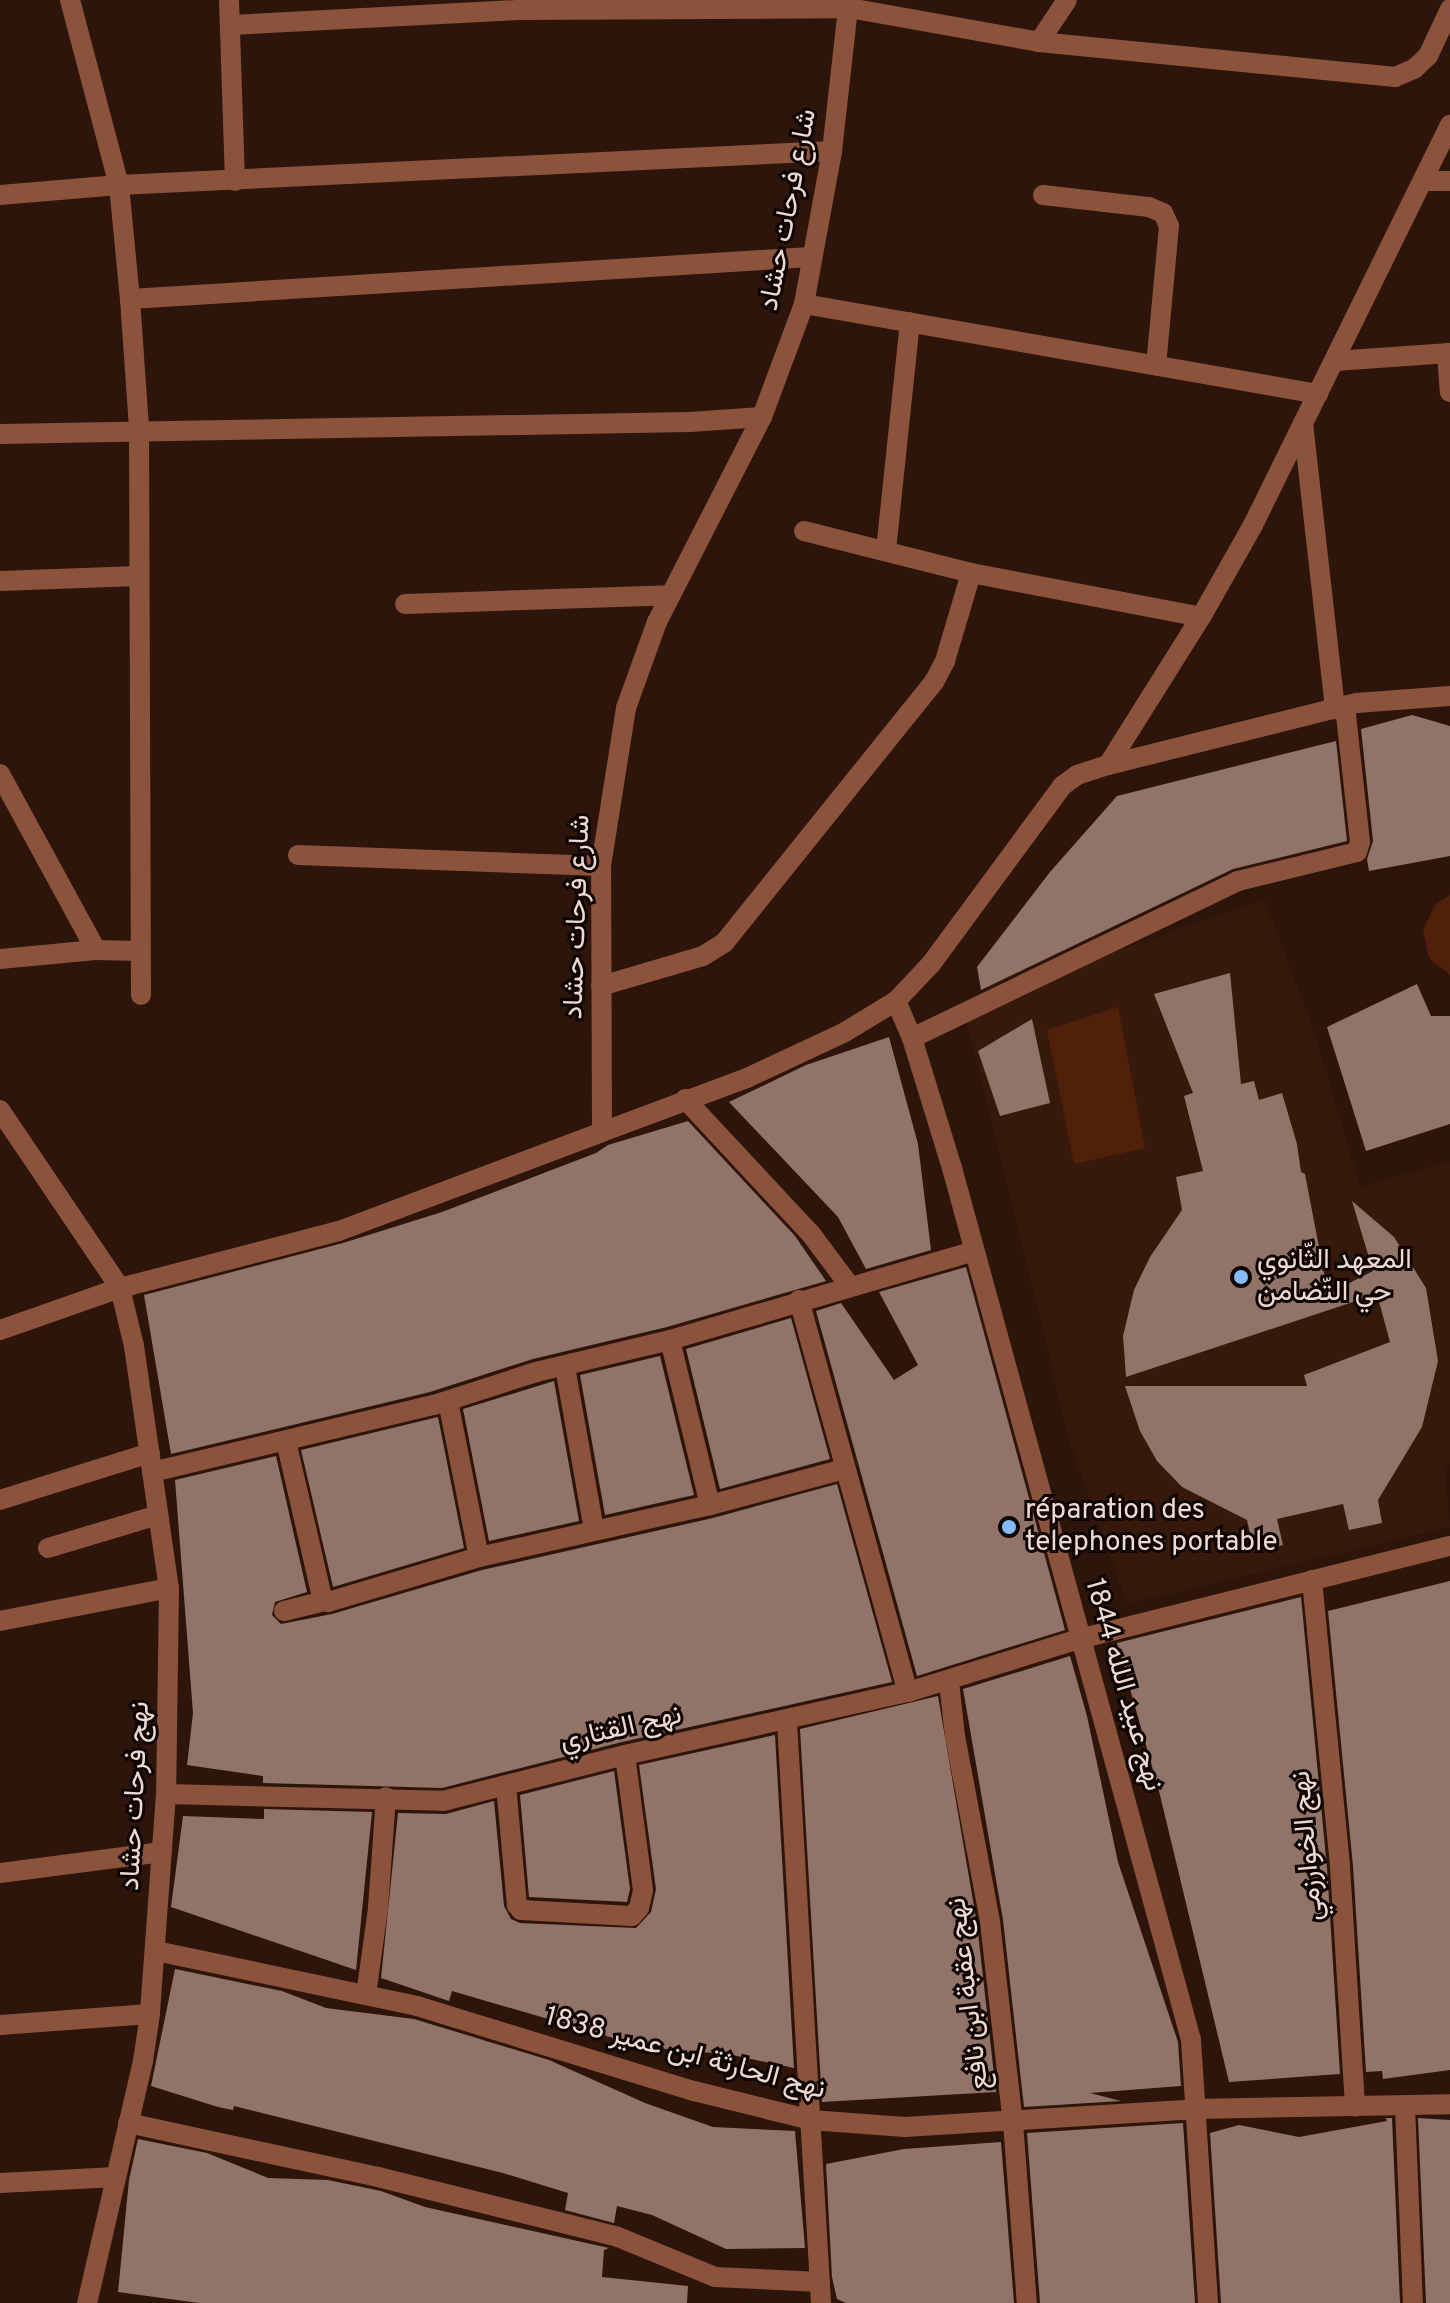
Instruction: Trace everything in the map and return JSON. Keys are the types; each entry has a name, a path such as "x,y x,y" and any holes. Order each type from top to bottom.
{"street":[{"path":"70,0 119,185 130,299 139,429 141,995"},
{"path":"229,0 235,181"},
{"path":"1039,42 1067,0"},
{"path":"231,25 300,10 519,5 849,4 1039,42 1395,77 1414,69 1428,56 1450,9"},
{"name":"شارع فرحات حشاد","path":"602,1132 601,866 626,708 657,622 762,417 804,304 832,151 849,4"},
{"path":"1108,765 1201,617 1253,525 1450,125"},
{"path":"0,195 119,185 832,151"},
{"path":"1423,181 1450,181"},
{"path":"1043,195 1149,207 1163,213 1169,226 1156,365"},
{"path":"130,299 811,257"},
{"path":"804,304 1318,394"},
{"path":"886,550 910,322"},
{"path":"1335,361 1448,353 1450,392"},
{"path":"0,434 139,429 690,422 762,417"},
{"path":"912,1038 1238,881 1357,852 1360,842 1303,423"},
{"path":"804,531 971,573 1201,617"},
{"path":"601,986 703,956 724,943 934,682 945,661 971,573"},
{"path":"0,581 138,576"},
{"path":"405,604 671,595"},
{"path":"0,1330 120,1288 339,1231 747,1078 796,1055 896,1001 931,964 1062,786 1077,775 1340,707 1450,696"},
{"path":"0,774 96,950"},
{"path":"298,855 601,866"},
{"path":"0,959 96,950 139,951"},
{"name":"نهج عبيد اللله 1844","path":"896,1001 912,1038 974,1251 1177,1984 1195,2063 1208,2303"},
{"path":"685,1099 811,1234 849,1285"},
{"path":"0,1110 120,1288"},
{"path":"0,1500 151,1463 286,1441 448,1401 536,1372 670,1340 849,1285 974,1251"},
{"name":"نهج فرحات حشاد","path":"87,2303 150,2014 166,1794 169,1588 134,1346 120,1288"},
{"path":"799,1300 908,1692"},
{"path":"670,1340 710,1505"},
{"path":"565,1367 594,1530"},
{"path":"448,1401 479,1557"},
{"path":"286,1441 325,1601"},
{"path":"284,1611 479,1557 710,1505 844,1469"},
{"path":"48,1548 158,1515"},
{"name":"نهج القتاري","path":"166,1794 386,1797 431,1803 625,1755 787,1722 949,1682 1079,1639 1450,1546"},
{"name":"نهج الخوارزمي","path":"1312,1580 1340,1867 1355,2107"},
{"path":"0,1621 169,1588"},
{"name":"نهج عقبة ابن نافع","path":"949,1682 955,1736 990,1922 1013,2123 1027,2303"},
{"path":"787,1722 821,2303"},
{"path":"506,1785 517,1905 521,1910 632,1916 639,1908 643,1890 625,1755"},
{"path":"366,1995 378,1908 386,1797"},
{"path":"0,1873 162,1852"},
{"name":"نهج الحارثة ابن عمير 1838","path":"156,1951 417,2006 694,2091 811,2120 888,2128 1013,2123 1197,2109 1450,2104"},
{"path":"0,2025 150,2014"},
{"path":"1405,2106 1413,2303"},
{"path":"128,2123 378,2177 618,2237 715,2277 820,2282"},
{"path":"0,2183 116,2177"}],"shaded area":[{"path":"1450,895 1450,975 1429,958 1423,930 1435,905"},
{"name":"المعهد الثّانوي حي التّضامن","path":"1265,900 1314,1031 1360,1187 1450,1161 1450,1463 1444,1465 1450,1527 1127,1604 1071,1446 966,1017 1097,957"},
{"path":"1118,1007 1145,1148 1074,1164 1047,1030"}],"building":[{"path":"1412,715 1450,726 1450,856 1369,871 1367,859 1373,841 1361,729"},
{"path":"1336,741 1347,841 1233,869 981,990 977,967 1050,872 1117,796"},
{"path":"1230,973 1241,1084 1254,1081 1259,1100 1282,1093 1297,1144 1301,1172 1305,1174 1328,1294 1373,1271 1352,1201 1394,1237 1426,1288 1438,1361 1422,1427 1378,1500 1382,1523 1349,1530 1343,1504 1277,1519 1283,1545 1254,1552 1247,1520 1182,1487 1157,1461 1140,1431 1125,1386 1307,1386 1304,1375 1390,1342 1377,1294 1126,1377 1123,1336 1134,1290 1150,1257 1182,1210 1176,1177 1203,1171 1184,1096 1193,1093 1154,994"},
{"path":"1417,984 1431,1016 1450,1016 1450,1124 1366,1151 1327,1027"},
{"path":"1032,1019 1050,1103 1000,1116 978,1051"},
{"path":"889,1037 918,1144 931,1250 866,1269 838,1217 729,1102 806,1065"},
{"path":"688,1121 795,1236 826,1281 667,1327 533,1359 430,1392 171,1454 144,1295 343,1243 442,1212 596,1153 608,1145"},
{"path":"966,1267 1065,1630 917,1676 816,1311 841,1303 894,1380 918,1365 879,1292"},
{"path":"791,1318 830,1459 720,1489 686,1349"},
{"path":"660,1356 694,1495 605,1515 580,1375"},
{"path":"554,1381 579,1521 489,1541 463,1409"},
{"path":"438,1417 464,1548 333,1587 301,1450"},
{"path":"276,1456 307,1592 275,1602 272,1615 281,1624 332,1614 482,1570 713,1518 837,1484 892,1682 622,1742 442,1788 263,1783 263,1776 187,1765 193,1713 175,1480"},
{"path":"1450,1581 1450,2070 1383,2079 1382,2071 1366,2072 1353,1866 1328,1611"},
{"path":"1301,1597 1327,1868 1340,2074 1229,2082 1159,1791 1117,1643"},
{"path":"1070,1656 1087,1716 1118,1862 1178,2042 1181,2086 1090,2093 1121,2101 1024,2107 1003,1920 963,1689"},
{"path":"938,1696 977,1924 996,2092 822,2102 800,1729"},
{"path":"775,1735 794,2068 723,2053 683,2052 627,2042 452,1991 449,2001 381,1978 398,1813 446,1814 494,1801 504,1906 511,1919 520,1923 636,1928 651,1912 656,1889 639,1765"},
{"path":"614,1771 630,1889 627,1902 529,1897 520,1795"},
{"path":"264,1809 372,1812 356,1970 171,1907 183,1816 264,1819"},
{"path":"175,1969 282,1991 326,2008 414,2019 549,2060 645,2103 713,2127 795,2131 805,2248 726,2249 652,2215 617,2206 614,2223 565,2210 568,2193 503,2173 234,2106 233,2110 218,2107 151,2086"},
{"path":"1386,2118 1392,2118 1400,2303 1221,2303 1210,2133 1239,2125 1299,2137 1387,2121"},
{"path":"1418,2118 1450,2120 1450,2303 1426,2303"},
{"path":"1183,2123 1195,2303 1040,2303 1027,2133"},
{"path":"138,2139 207,2153 268,2178 328,2180 381,2191 425,2207 609,2248 604,2250 602,2277 688,2286 687,2303 199,2303 118,2292 129,2180"},
{"path":"1001,2142 1014,2303 846,2303 837,2299 832,2277 826,2164 904,2149"}],"place":[{"name":"المعهد الثّانوي حي التّضامن","path":"1241,1277"},
{"name":"réparation des telephones portable","path":"1009,1527"}]}
